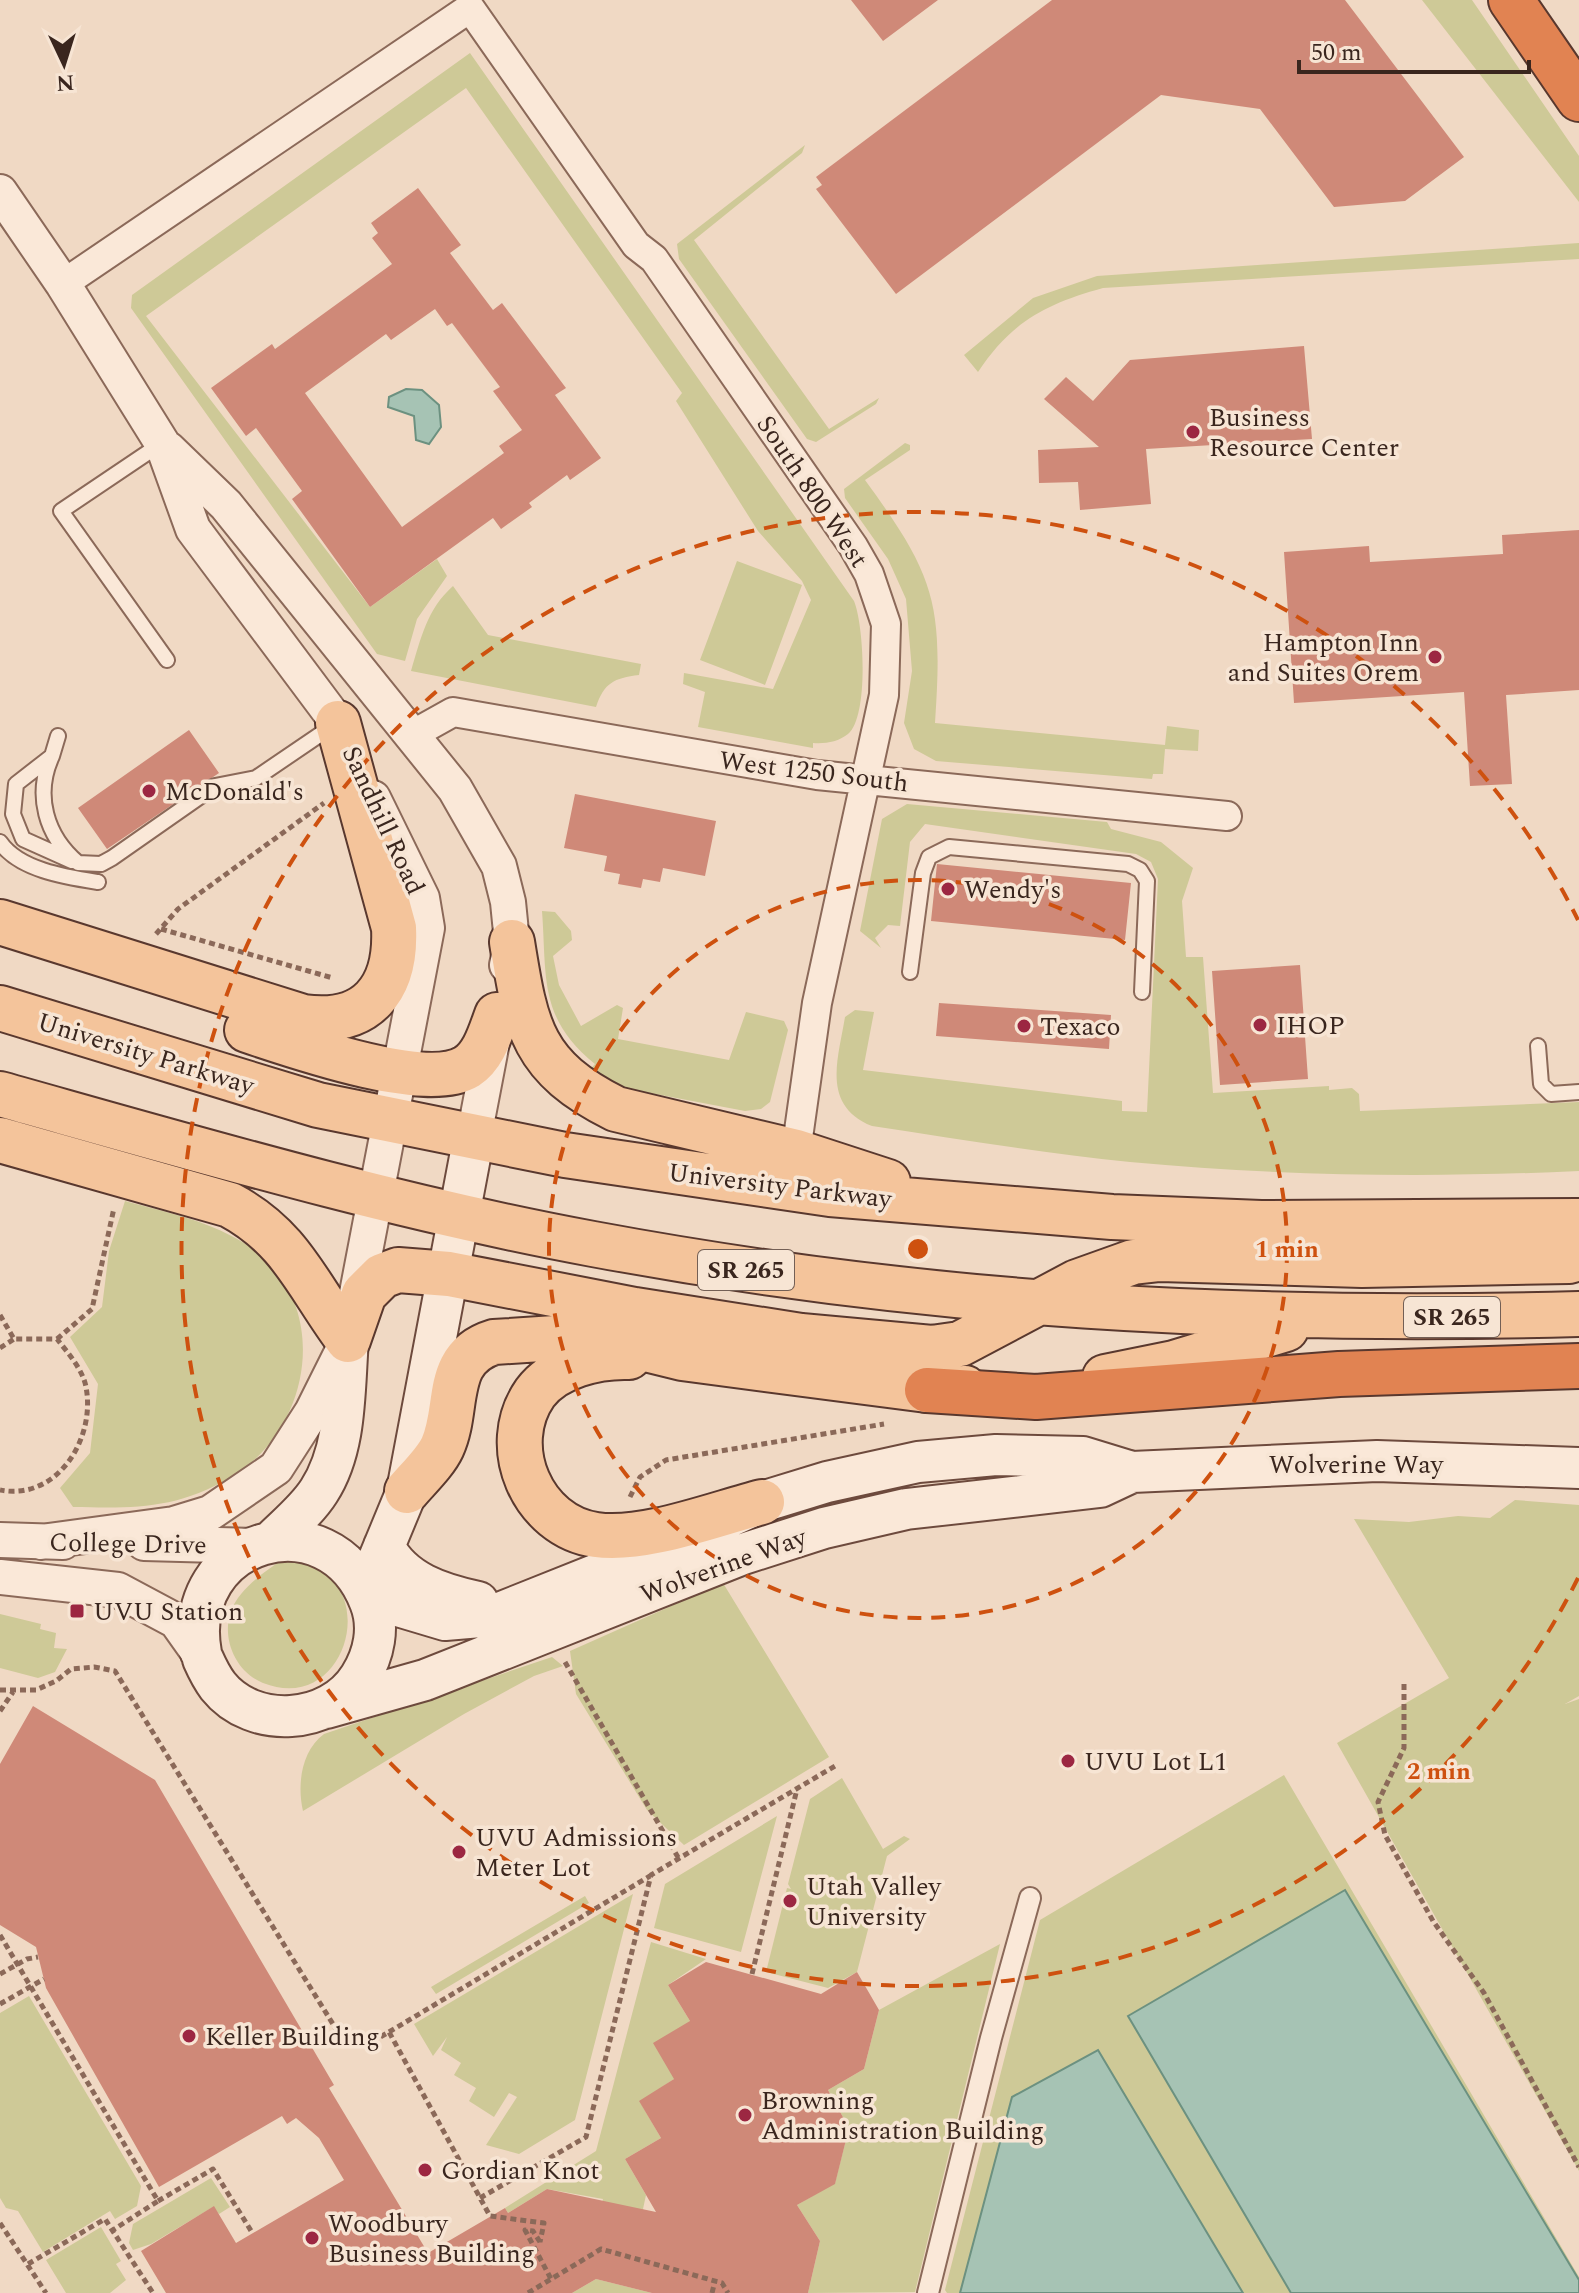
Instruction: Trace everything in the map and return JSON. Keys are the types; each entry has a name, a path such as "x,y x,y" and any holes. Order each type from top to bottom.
{"highway":[{"path":"1511,0 1579,99"},
{"path":"927,1390 1036,1397 1339,1374 1579,1366"}],"main road":[{"path":"0,922 303,1017 336,1018 361,1010 371,1003 388,980 395,948 394,928 338,723"},
{"path":"512,942 530,1031 550,1063 588,1096 616,1109 796,1152 959,1205"},
{"path":"0,953 303,1048 429,1076 466,1068 479,1056 497,1015"},
{"name":"University Parkway","path":"0,1008 244,1084 392,1120 698,1176 830,1194 1261,1223 1579,1221"},
{"name":"SR 265","path":"0,1094 377,1196 460,1215 682,1260 893,1290 1035,1305 1324,1318 1579,1314"},
{"name":"Sandhill Road","path":"367,1593 407,1491 474,1136"},
{"path":"0,1140 230,1205 253,1217 290,1251 316,1298 348,1340"},
{"path":"264,1544 300,1541 327,1550 350,1567 367,1593 375,1628 367,1666 356,1683 326,1708 304,1716 273,1717 243,1706 218,1687 202,1656 197,1632 200,1605 212,1579 231,1559 264,1544 317,1495 327,1477 340,1434 348,1340 364,1294 382,1276 398,1270 449,1274 635,1310 900,1348 960,1344 1105,1270 1160,1259 1377,1265 1569,1261 1579,1258"},
{"path":"407,1491 442,1447 456,1375 481,1346 494,1342 571,1337 613,1341 682,1358 927,1390 1036,1385 1116,1376 1324,1318"},
{"path":"682,1358 609,1357 591,1360 564,1372 536,1392 519,1435 529,1484 553,1517 598,1535 649,1531 762,1502"},
{"name":"Wolverine Way","path":"367,1593 445,1620 492,1616 513,1610 762,1502 827,1482 918,1462 996,1455 1083,1457 1132,1472 1377,1461 1579,1468"},
{"name":"Wolverine Way","path":"326,1708 425,1680 743,1554 824,1528 906,1509 1100,1487 1132,1472"},
{"path":"384,1546 404,1573 427,1586 453,1596 513,1610"}],"street":[{"name":"South 800 West","path":"63,284 470,8 636,245 654,259 869,574 886,624 884,695 817,1003 796,1152"},
{"name":"Sandhill Road","path":"0,192 63,284 162,443 193,529 338,723 422,898 427,928 348,1340 312,1412 276,1468 210,1513 174,1524 41,1542"},
{"name":"Sandhill Road","path":"162,443 226,505 455,789 499,866 508,902 512,942 474,1136"},
{"name":"West 1250 South","path":"410,736 453,712 767,769 1227,816"},
{"name":"College Drive","path":"0,1540 264,1544"},
{"name":"College Drive","path":"0,1577 118,1590 176,1621 202,1656"},
{"path":"928,2293 991,2038 1030,1898"}],"lane":[{"path":"162,443 61,511 167,660"},
{"path":"52,756 16,784 12,798 16,827 33,846 78,863 101,864 215,786 256,778 338,723"},
{"path":"58,736 45,772 45,811 60,845 78,863"},
{"path":"0,842 8,853 20,860 72,878 98,882"},
{"path":"910,972 923,873 929,857 949,847 1128,864 1140,870 1147,881 1142,992"},
{"path":"1538,1046 1541,1084 1551,1094 1579,1092"}],"path":[{"path":"150,941 178,909 325,803"},
{"path":"161,929 336,979"},
{"path":"0,1348 14,1339 57,1339 92,1309 115,1205"},
{"path":"0,1315 14,1339"},
{"path":"0,1490 10,1492 44,1485 67,1467 82,1436 86,1386 72,1358 57,1339"},
{"path":"626,1505 640,1477 666,1460 898,1422"},
{"path":"561,1656 679,1859"},
{"path":"0,1690 36,1690 56,1681 71,1669 94,1667 115,1671 336,2029 373,2041 835,1766"},
{"path":"1404,1684 1404,1748 1378,1802 1385,1835 1433,1921 1484,1993 1579,2167"},
{"path":"0,1711 13,1692"},
{"path":"752,1974 797,1788"},
{"path":"480,2198 586,2137 651,1875"},
{"path":"0,1935 158,2201"},
{"path":"0,1974 27,1959 38,1957"},
{"path":"0,2004 44,1979"},
{"path":"389,2032 490,2216 544,2223 540,2242 528,2229 525,2235 551,2279"},
{"path":"113,2230 213,2169 253,2234"},
{"path":"28,2264 105,2219 153,2293"},
{"path":"0,2223 46,2293"},
{"path":"528,2293 601,2249 722,2283 728,2293"},
{"path":"712,2293 715,2281"}],"shaded area":[{"path":"1422,0 1472,0 1579,156 1579,202"},
{"path":"470,53 854,601 862,649 862,691 855,724 844,737 831,742 813,743 813,748 698,727 705,692 683,684 684,673 773,689 811,600 802,581 758,531 676,401 682,393 466,88 146,316 370,607 437,559 447,576 417,619 405,661 377,654 131,308 132,295"},
{"path":"805,145 802,153 694,240 829,429 879,398 876,404 816,442 807,439 679,259 677,244"},
{"path":"1579,243 1579,259 1103,288 1047,308 1017,327 978,372 964,355 1033,298 1097,276"},
{"path":"406,389 422,390 439,405 441,427 429,444 416,440 414,416 388,407 389,397"},
{"path":"905,443 910,445 910,450 865,480 907,542 930,593 937,648 935,723 1165,745 1167,726 1199,730 1198,751 1165,749 1163,774 1153,774 1152,779 936,761 914,749 904,723 912,671 906,599 888,559 845,498 844,489"},
{"path":"737,561 802,585 765,685 700,660"},
{"path":"453,586 488,635 641,664 639,675 611,683 596,707 411,671 431,614"},
{"path":"907,804 1107,822 1111,829 1161,842 1193,868 1182,901 1186,957 1203,957 1213,1093 1329,1086 1329,1090 1352,1088 1359,1094 1360,1111 1579,1102 1579,1171 1411,1175 1186,1167 1001,1146 872,1126 856,1117 839,1094 837,1065 845,1017 855,1010 874,1012 863,1070 1122,1101 1122,1111 1147,1112 1158,879 1151,862 1136,854 925,824 910,842 900,926 888,925 875,938 881,948 860,931 882,819"},
{"path":"542,911 555,912 571,931 572,940 553,956 559,985 581,1026 617,1005 623,1008 618,1039 729,1060 746,1012 784,1021 788,1030 770,1102 761,1109 745,1111 629,1089 589,1071 595,1064 563,1030 554,1013 546,976"},
{"path":"125,1201 220,1231 250,1247 276,1271 293,1300 302,1332 302,1366 294,1399 280,1429 258,1456 231,1477 191,1496 154,1505 73,1507 60,1488 90,1453 98,1384 70,1337 102,1307 109,1251"},
{"path":"1515,1500 1579,1505 1579,1696 1565,1704 1579,1699 1579,2171 1337,1743 1449,1678 1354,1519 1409,1522 1458,1516 1490,1518"},
{"path":"282,1560 315,1567 337,1584 347,1608 346,1635 337,1660 319,1679 294,1688 263,1683 253,1678 238,1663 228,1633 231,1611 240,1595"},
{"path":"723,1583 829,1757 684,1845 647,1810 576,1694 570,1651"},
{"path":"0,1614 41,1624 40,1629 56,1633 54,1648 67,1649 55,1672 38,1678 0,1668"},
{"path":"552,1657 563,1666 534,1676 464,1714 303,1811 303,1769 310,1750 324,1734"},
{"path":"1284,1775 1579,2277 1579,2293 947,2293 945,2290 1040,1920"},
{"path":"842,1778 883,1849 904,1836 910,1839 887,1856 857,1972 828,1988 766,1972 787,1888 791,1889 788,1884 810,1799"},
{"path":"777,1816 741,1952 654,1928 665,1884"},
{"path":"1345,1890 1579,2280 1579,2293 1291,2293 1128,2016"},
{"path":"633,1894 575,2120 519,2154 486,2145 517,2097 509,2093 494,2117 469,2101 476,2088 454,2075 461,2063 441,2050 447,2037 433,2056 414,2024"},
{"path":"585,1896 589,1903 436,1994 431,1987"},
{"path":"651,1942 706,1959 668,1985 690,2021 674,2079 640,2102 661,2138 625,2159 646,2195 643,2209 646,2214 602,2203 603,2199 547,2189 508,2213 505,2208 596,2151"},
{"path":"1000,1944 915,2292 808,2293 820,2241 797,2205 835,2183 849,2128 828,2090 864,2069 879,2010"},
{"path":"29,1996 141,2186 137,2206 115,2219 110,2211 43,2252 18,2211 6,2208 0,2198 0,2013"},
{"path":"1098,2050 1243,2293 960,2293 1012,2097"},
{"path":"211,2178 230,2207 219,2214 213,2207 151,2244 133,2250 129,2243 133,2224"},
{"path":"101,2227 121,2261 116,2264 126,2280 110,2293 66,2293 46,2260"},
{"path":"596,2279 652,2293 572,2293"}],"building":[{"path":"851,0 938,0 883,41"},
{"path":"1052,0 1345,0 1464,157 1405,201 1334,207 1260,109 1161,95 896,294 816,189 822,185 816,177"},
{"path":"418,188 461,245 450,253 493,310 502,303 566,388 555,395 601,458 570,480 567,475 529,503 532,507 501,529 493,518 370,607 292,499 302,491 256,428 246,436 211,388 272,344 275,349 392,264 372,238 378,233 371,223","holes":["435,309 447,326 452,323 500,387 493,391 522,430 499,446 504,453 402,527 305,393 386,334 391,340"]},
{"name":"Business Resource Center","path":"1304,346 1312,439 1146,449 1151,504 1080,510 1078,482 1039,483 1038,450 1099,447 1044,399 1066,377 1093,401 1130,360"},
{"name":"Hampton Inn and Suites Orem","path":"1579,530 1579,690 1506,695 1512,784 1470,786 1464,692 1294,703 1284,552 1369,546 1370,562 1503,554 1502,535"},
{"name":"McDonald's","path":"189,730 219,773 107,849 78,808"},
{"path":"575,794 716,821 705,876 663,868 660,882 643,879 641,888 618,884 620,874 604,871 607,856 564,848"},
{"path":"937,864 1131,883 1125,940 931,921"},
{"name":"IHOP","path":"1300,965 1308,1079 1220,1085 1212,971"},
{"name":"Texaco","path":"939,1003 1111,1015 1109,1049 936,1036"},
{"path":"33,1706 155,1780 334,2085 329,2088 428,2253 505,2208 508,2213 547,2189 656,2212 625,2159 661,2138 639,2101 674,2079 653,2043 690,2021 668,1985 706,1962 821,1994 857,1972 879,2010 864,2069 828,2090 849,2128 835,2184 797,2205 820,2241 808,2293 652,2293 596,2279 572,2293 166,2293 141,2251 214,2206 236,2243 344,2180 319,2138 296,2118 287,2124 282,2116 159,2187 46,1988 36,1947 0,1925 0,1764"}],"place":[{"name":"Business Resource Center","path":"1193,432"},
{"name":"Hampton Inn and Suites Orem","path":"1435,657"},
{"name":"McDonald's","path":"149,791"},
{"name":"Wendy's","path":"948,889"},
{"name":"IHOP","path":"1260,1025"},
{"name":"Texaco","path":"1024,1026"},
{"name":"UVU Station","path":"77,1611"},
{"name":"UVU Lot L1","path":"1068,1761"},
{"name":"UVU Admissions Meter Lot","path":"459,1852"},
{"name":"Utah Valley University","path":"790,1901"},
{"name":"Keller Building","path":"189,2036"},
{"name":"Browning Administration Building","path":"745,2115"},
{"name":"Gordian Knot","path":"425,2170"},
{"name":"Woodbury Business Building","path":"312,2238"}]}
